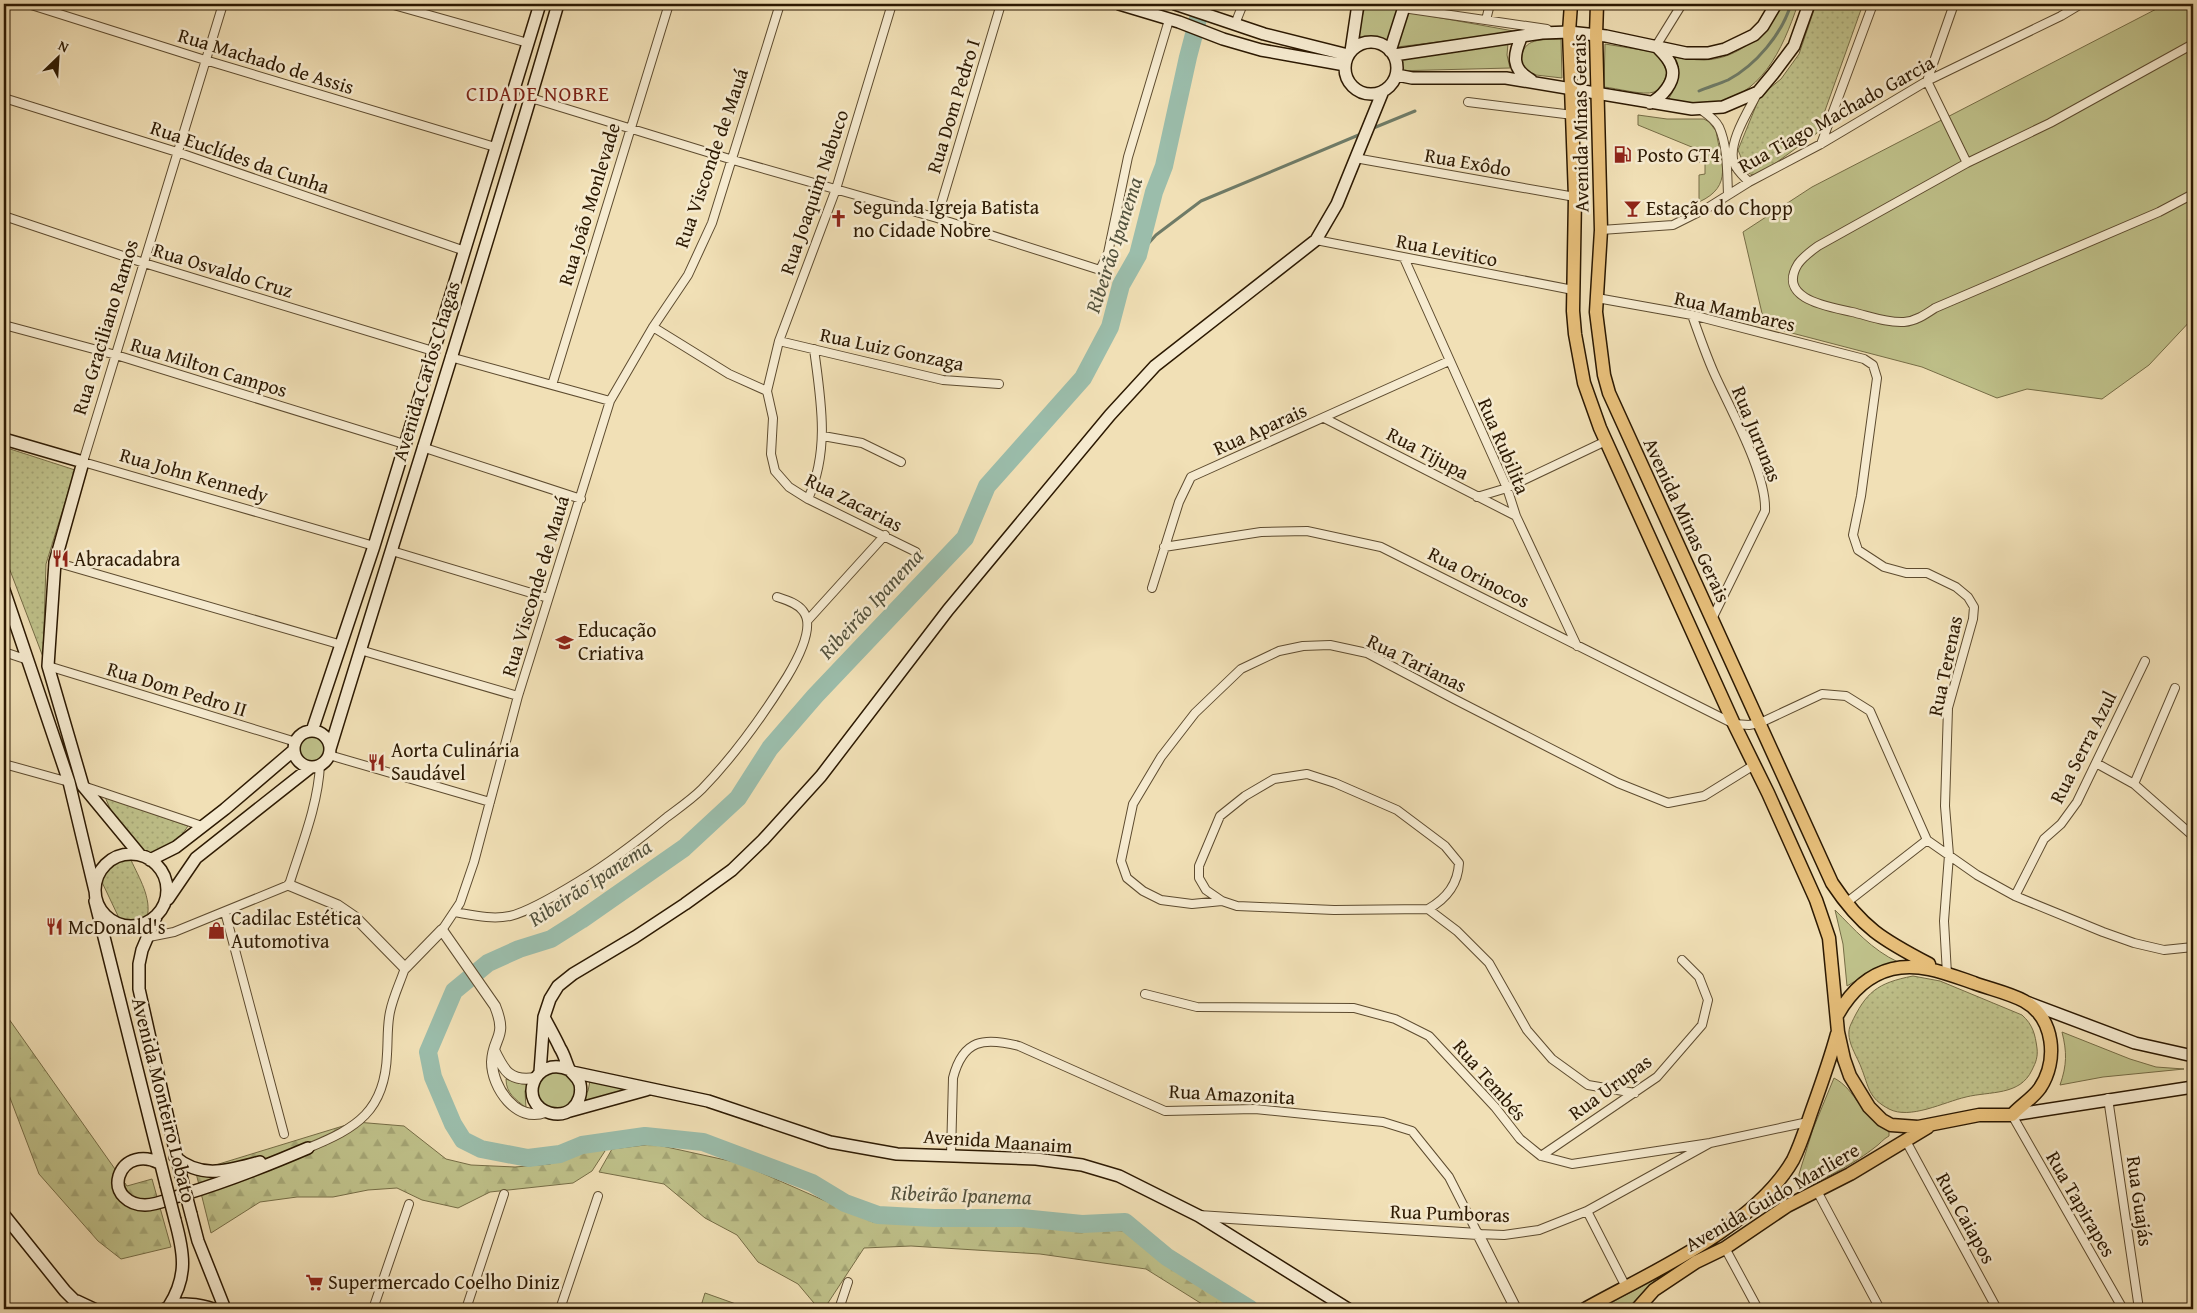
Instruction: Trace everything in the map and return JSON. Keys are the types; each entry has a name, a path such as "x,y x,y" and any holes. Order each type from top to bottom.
{"main road":[{"name":"Avenida Carlos Chagas","path":"312,731 374,546 540,4"},
{"name":"Avenida Carlos Chagas","path":"329,752 531,98 558,4"},
{"path":"544,1017 571,1071 580,1083 581,1091 575,1106 569,1111 553,1114 545,1112 539,1107 532,1093 537,1075 544,1017 550,999 558,986 573,974 685,904 732,870 763,840 820,776 948,610 1110,415 1155,366 1316,240 1337,204 1375,108 1383,91 1394,81 1396,61 1392,53 1380,44 1372,42 1363,43 1348,57 1261,50 1119,4"},
{"path":"1356,4 1348,57 1347,78 1356,89 1369,94 1383,91"},
{"name":"Avenida Minas Gerais","path":"1571,4 1569,32 1575,197 1573,290 1575,334 1584,383 1606,441 1734,724 1768,792 1824,920 1832,956 1838,1032"},
{"name":"Avenida Minas Gerais","path":"1597,4 1596,35 1601,230 1597,298 1598,335 1604,375 1610,393 1832,883 1863,924 1887,942 1947,974"},
{"path":"1392,53 1522,36 1569,32 1596,35 1686,53 1708,53 1726,49 1754,35 1763,26 1776,4"},
{"path":"1396,74 1412,78 1506,78 1650,103 1700,109 1723,107 1758,92 1794,46 1809,4"},
{"path":"1178,5 1264,34 1348,57"},
{"path":"1392,53 1404,6"},
{"path":"1522,36 1516,47 1518,69 1522,75 1537,84"},
{"path":"1650,103 1657,100 1665,91 1672,76 1671,65 1656,46"},
{"name":"Rua John Kennedy","path":"4,439 83,462"},
{"name":"Rua Graciliano Ramos","path":"48,666 55,562 83,462"},
{"name":"Avenida Monteiro Lobato","path":"4,590 68,782 159,1163 182,1244 184,1266 176,1296 167,1308"},
{"path":"48,666 83,786 145,857 155,863 164,876 167,892 159,912"},
{"path":"312,731 326,738 329,752 315,766 196,858 159,912 140,925 123,926 112,921 100,908 95,896 95,882 104,865 121,855 145,857 176,846 225,810 295,746 302,734 312,731"},
{"path":"295,746 301,763 315,766"},
{"name":"Avenida Monteiro Lobato","path":"159,912 142,950 139,964 139,989 175,1157 198,1241 225,1309"},
{"path":"1838,1014 1848,995 1862,984 1883,972 1904,966 1916,966 1947,974 2025,1001 2135,1043 2193,1056"},
{"path":"2012,1115 2039,1090 2046,1076 2051,1055 2048,1030 2042,1016 2025,1001"},
{"path":"1838,1032 1850,1076 1869,1107 1882,1120 1903,1127 1931,1125 1979,1115 2012,1115 2108,1098 2193,1087"},
{"name":"Avenida Guido Marliere","path":"1585,1309 1668,1265 1726,1228 1768,1192 1793,1160 1828,1068 1838,1032"},
{"path":"537,1075 554,1066 571,1071"},
{"name":"Avenida Maanaim","path":"571,1071 708,1101 830,1142 897,1154 1036,1159 1082,1165 1119,1176 1198,1216 1348,1309"},
{"name":"Avenida Maanaim","path":"569,1111 647,1089"},
{"name":"Avenida Guido Marliere","path":"1637,1309 1654,1290 1696,1262 1724,1248 1787,1206 1850,1174 1931,1125"},
{"path":"159,1163 151,1159 144,1159 127,1163 121,1171 118,1180 121,1194 128,1201 147,1205 244,1175 308,1148"},
{"path":"175,1157 191,1168 213,1172 241,1167 308,1148"},
{"path":"4,1215 65,1291 83,1309"},
{"path":"75,1300 94,1309"},
{"path":"167,1308 199,1305 213,1309"}],"street":[{"name":"Rua Machado de Assis","path":"28,4 205,60 495,147"},
{"name":"Rua Graciliano Ramos","path":"83,462 223,4"},
{"path":"390,4 528,44"},
{"name":"Rua João Monlevade","path":"552,385 668,4"},
{"name":"Rua Visconde de Mauá","path":"308,1148 357,1124 373,1107 379,1097 386,1072 390,1012 405,968 442,930 460,904 474,862 518,696 610,401 653,327 688,275 712,223 780,4"},
{"name":"Rua Joaquim Nabuco","path":"767,391 779,341 836,190 892,4"},
{"name":"Rua Dom Pedro I","path":"937,218 1001,4"},
{"path":"1232,22 1243,4"},
{"path":"1486,20 1490,4"},
{"path":"1656,46 1682,4"},
{"path":"1821,144 1873,4"},
{"path":"1954,4 1927,81 1967,163"},
{"name":"Rua Tiago Machado Garcia","path":"1601,230 1673,225 1748,182 1821,144 1927,81 2081,4"},
{"path":"1404,6 1569,32"},
{"path":"531,98 733,160 937,218 1100,270 1108,253 1128,157 1174,21"},
{"path":"2193,44 2050,123 1967,163 1818,246 1800,262 1795,270 1794,279 1800,295 1807,300 1893,322 1906,322 1922,317 1935,308 2159,212 2193,194"},
{"path":"1748,182 1734,164 1732,156 1733,145 1758,92"},
{"name":"Rua Euclídes da Cunha","path":"4,98 177,152 465,251"},
{"path":"1468,102 1573,115"},
{"path":"1700,109 1710,116 1719,127 1727,166 1728,194"},
{"name":"Rua Exôdo","path":"1355,158 1575,197"},
{"name":"Rua Osvaldo Cruz","path":"4,216 144,262 433,351"},
{"name":"Rua Levitico","path":"1316,240 1573,290"},
{"name":"Rua Rubilita","path":"1404,258 1506,488 1516,516 1578,646"},
{"name":"Rua Mambares","path":"1597,298 1692,316 1864,359"},
{"name":"Rua Jurunas","path":"1692,316 1713,371 1755,465 1765,498 1765,511 1712,618"},
{"name":"Rua Milton Campos","path":"4,325 116,355 404,444"},
{"path":"653,327 729,374 767,391"},
{"name":"Rua Luiz Gonzaga","path":"779,341 943,380 999,384"},
{"path":"808,499 816,483 823,436 823,416 814,350"},
{"path":"450,358 610,401"},
{"name":"Rua Terenas","path":"1864,359 1873,365 1877,378 1861,496 1853,535 1858,550 1884,567 1906,573 1927,573 1945,581 1956,587 1968,598 1974,607 1973,619 1948,708 1945,806 1949,855 1944,921 1947,974"},
{"name":"Rua Aparais","path":"1152,588 1179,502 1191,477 1449,361"},
{"name":"Rua Zacarias","path":"767,391 773,418 771,454 775,471 789,486 808,499 885,535 916,552"},
{"name":"Rua Tijupa","path":"1324,418 1516,516"},
{"path":"823,436 862,443 901,462"},
{"path":"1477,497 1506,488 1606,441"},
{"path":"422,447 581,499"},
{"name":"Rua John Kennedy","path":"83,462 374,546"},
{"name":"Rua Orinocos","path":"1164,547 1261,532 1306,531 1381,547 1734,724 1749,725 1760,723"},
{"path":"454,912 485,917 510,916 554,896 616,858 701,790 737,750 773,699 796,662 803,645 808,620 885,535"},
{"path":"392,551 548,598"},
{"path":"55,562 342,645"},
{"path":"777,597 797,605 804,611 808,620"},
{"name":"Rua Tarianas","path":"1222,901 1192,904 1161,900 1143,891 1127,878 1121,861 1133,804 1161,757 1195,713 1241,669 1279,651 1303,646 1330,646 1367,652 1454,700 1618,783 1668,803 1704,796 1754,765"},
{"path":"360,650 518,696"},
{"path":"4,652 28,660"},
{"name":"Rua Serra Azul","path":"2015,896 2044,839 2061,824 2076,802 2145,661"},
{"name":"Rua Dom Pedro II","path":"48,666 295,746"},
{"path":"2134,784 2175,688"},
{"path":"1760,723 1822,694 1846,696 1870,711 1927,840 1977,875 2015,896 2134,943 2164,950 2193,947"},
{"path":"329,752 490,802"},
{"path":"2096,763 2134,784 2193,836"},
{"path":"4,764 68,782"},
{"path":"289,884 314,805 319,782 315,766"},
{"name":"Rua Tarianas","path":"1307,774 1336,783 1397,810 1445,846 1459,863 1459,873 1448,894 1440,903 1428,909 1302,909 1237,906 1222,901 1206,890 1199,878 1199,866 1220,816 1245,796 1274,779 1307,774"},
{"path":"83,786 202,826"},
{"path":"1846,903 1927,840"},
{"path":"149,936 174,932 289,884 337,905 356,918 405,968"},
{"path":"1428,909 1457,931 1489,963 1527,1030 1552,1059 1588,1085 1635,1093"},
{"path":"225,912 284,1134"},
{"path":"442,930 495,1006 500,1019 501,1032 494,1050 492,1062 494,1074 503,1094 519,1111 530,1114 545,1112"},
{"name":"Rua Urupas","path":"1541,1156 1635,1093 1657,1076 1702,1025 1708,1000 1699,977 1682,960"},
{"name":"Rua Tembés","path":"1145,994 1197,1007 1354,1008 1395,1019 1429,1036 1495,1106 1520,1139 1541,1156 1572,1164 1710,1143 1808,1122"},
{"name":"Rua Amazonita","path":"950,1156 953,1078 956,1067 970,1048 981,1042 997,1040 1019,1046 1165,1111 1255,1109 1383,1122 1412,1131 1449,1177 1516,1309"},
{"path":"494,1050 508,1075 520,1080 537,1075"},
{"name":"Rua Guajás","path":"2108,1098 2139,1309"},
{"name":"Rua Tapirapes","path":"2012,1115 2123,1309"},
{"name":"Rua Caiapos","path":"1906,1141 1997,1309"},
{"name":"Rua Pumboras","path":"1198,1216 1504,1235 1539,1230 1587,1211 1710,1143"},
{"path":"1816,1191 1880,1309"},
{"path":"466,1309 504,1194"},
{"path":"560,1309 598,1196"},
{"path":"373,1309 409,1204"},
{"path":"1587,1211 1626,1287"},
{"path":"1724,1248 1758,1309"},
{"path":"839,1309 848,1282"}],"green space":[{"path":"1366,4 1401,4 1388,42 1356,36"},
{"path":"1782,4 1798,4 1777,54 1756,82 1742,93 1725,101 1706,105 1692,105 1668,100 1674,89 1676,79 1673,57 1704,60 1729,55 1760,34 1776,15"},
{"path":"1816,4 1863,4 1817,133 1762,173 1751,174 1747,172 1738,150 1760,96 1781,79 1799,54"},
{"path":"2166,4 2193,4 2193,318 2149,365 2102,399 2027,389 1997,398 1922,367 1765,326 1743,232 1812,187"},
{"path":"1408,12 1519,32 1397,47"},
{"path":"1561,39 1562,78 1536,75 1526,70 1522,57 1527,45 1537,41"},
{"path":"1508,43 1507,55 1510,68 1393,71 1396,60"},
{"path":"1605,44 1654,52 1660,57 1667,72 1664,81 1657,91 1649,93 1604,87"},
{"path":"1638,115 1667,119 1704,119 1709,122 1716,131 1722,163 1721,181 1717,189 1710,196 1699,202 1699,175 1705,174 1705,163 1699,162 1699,150 1638,125"},
{"path":"4,447 75,470 46,564 43,657 8,565 4,548"},
{"path":"312,735 322,739 326,749 322,759 312,763 302,759 298,749 302,739"},
{"path":"105,797 188,826 170,846 158,852 145,853 112,813"},
{"path":"125,858 131,860 144,888 148,903 147,918 130,923 119,918 100,878 111,866"},
{"path":"1835,910 1856,932 1880,951 1898,962 1878,967 1847,986 1843,944"},
{"path":"1913,976 1940,981 2022,1015 2029,1022 2033,1030 2037,1048 2036,1062 2027,1078 2020,1084 2004,1091 1966,1097 1917,1111 1897,1112 1877,1101 1870,1091 1851,1046 1849,1029 1856,1013 1874,991 1890,982"},
{"path":"4,1012 127,1186 152,1179 171,1247 121,1259 98,1241 39,1174 4,1082"},
{"path":"2062,1032 2130,1059 2156,1067 2184,1069 2103,1077 2060,1085 2066,1058"},
{"path":"553,1070 572,1076 577,1094 565,1110 545,1107 537,1091 537,1086 542,1078"},
{"path":"1834,1078 1848,1089 1871,1118 1889,1128 1889,1136 1841,1170 1805,1184 1799,1181 1799,1174 1813,1129"},
{"path":"506,1079 529,1084 525,1091 526,1108 510,1092"},
{"path":"597,1080 629,1090 599,1099 581,1100 588,1091 590,1081"},
{"path":"356,1122 404,1126 446,1159 471,1165 515,1167 550,1164 594,1147 605,1151 592,1171 573,1183 490,1192 458,1208 422,1200 397,1188 368,1190 333,1197 297,1197 260,1202 211,1233 195,1169 196,1171"},
{"path":"653,1144 739,1163 873,1222 996,1224 1124,1231 1241,1309 1210,1309 1146,1269 1040,1254 911,1246 864,1248 824,1309 819,1309 798,1284 758,1262 737,1235 705,1218 664,1184 599,1172 612,1149"},
{"path":"1657,1278 1628,1309 1611,1309 1607,1305"},
{"path":"705,1293 750,1309 700,1309"}],"waterway":[{"name":"Ribeirão Ipanema","path":"1202,4 1188,57 1164,166 1154,192 1138,255 1121,285 1110,327 1083,378 987,486 965,538 815,696 770,748 738,798 684,848 581,920 551,939 519,949 488,963 454,991 428,1052 433,1077 453,1124 463,1140 481,1149 528,1158 560,1154 582,1145 645,1136 703,1142 812,1183 845,1203 878,1215 934,1218 1022,1218 1082,1224 1125,1222 1167,1257 1250,1309"},
{"path":"1699,91 1728,80 1758,57 1767,48 1781,26 1791,4"},
{"path":"1371,129 1415,111"},
{"path":"1138,255 1156,235 1201,201 1361,134"}],"place":[{"name":"Posto GT4","path":"1623,155"},
{"name":"Estação do Chopp","path":"1632,208"},
{"name":"Segunda Igreja Batista no Cidade Nobre","path":"839,218"},
{"name":"Abracadabra","path":"60,559"},
{"name":"Educação Criativa","path":"564,642"},
{"name":"Aorta Culinária Saudável","path":"377,762"},
{"name":"McDonald's","path":"54,927"},
{"name":"Cadilac Estética Automotiva","path":"217,930"},
{"name":"Supermercado Coelho Diniz","path":"314,1282"}],"district":[{"name":"CIDADE NOBRE","path":"538,94"}]}
